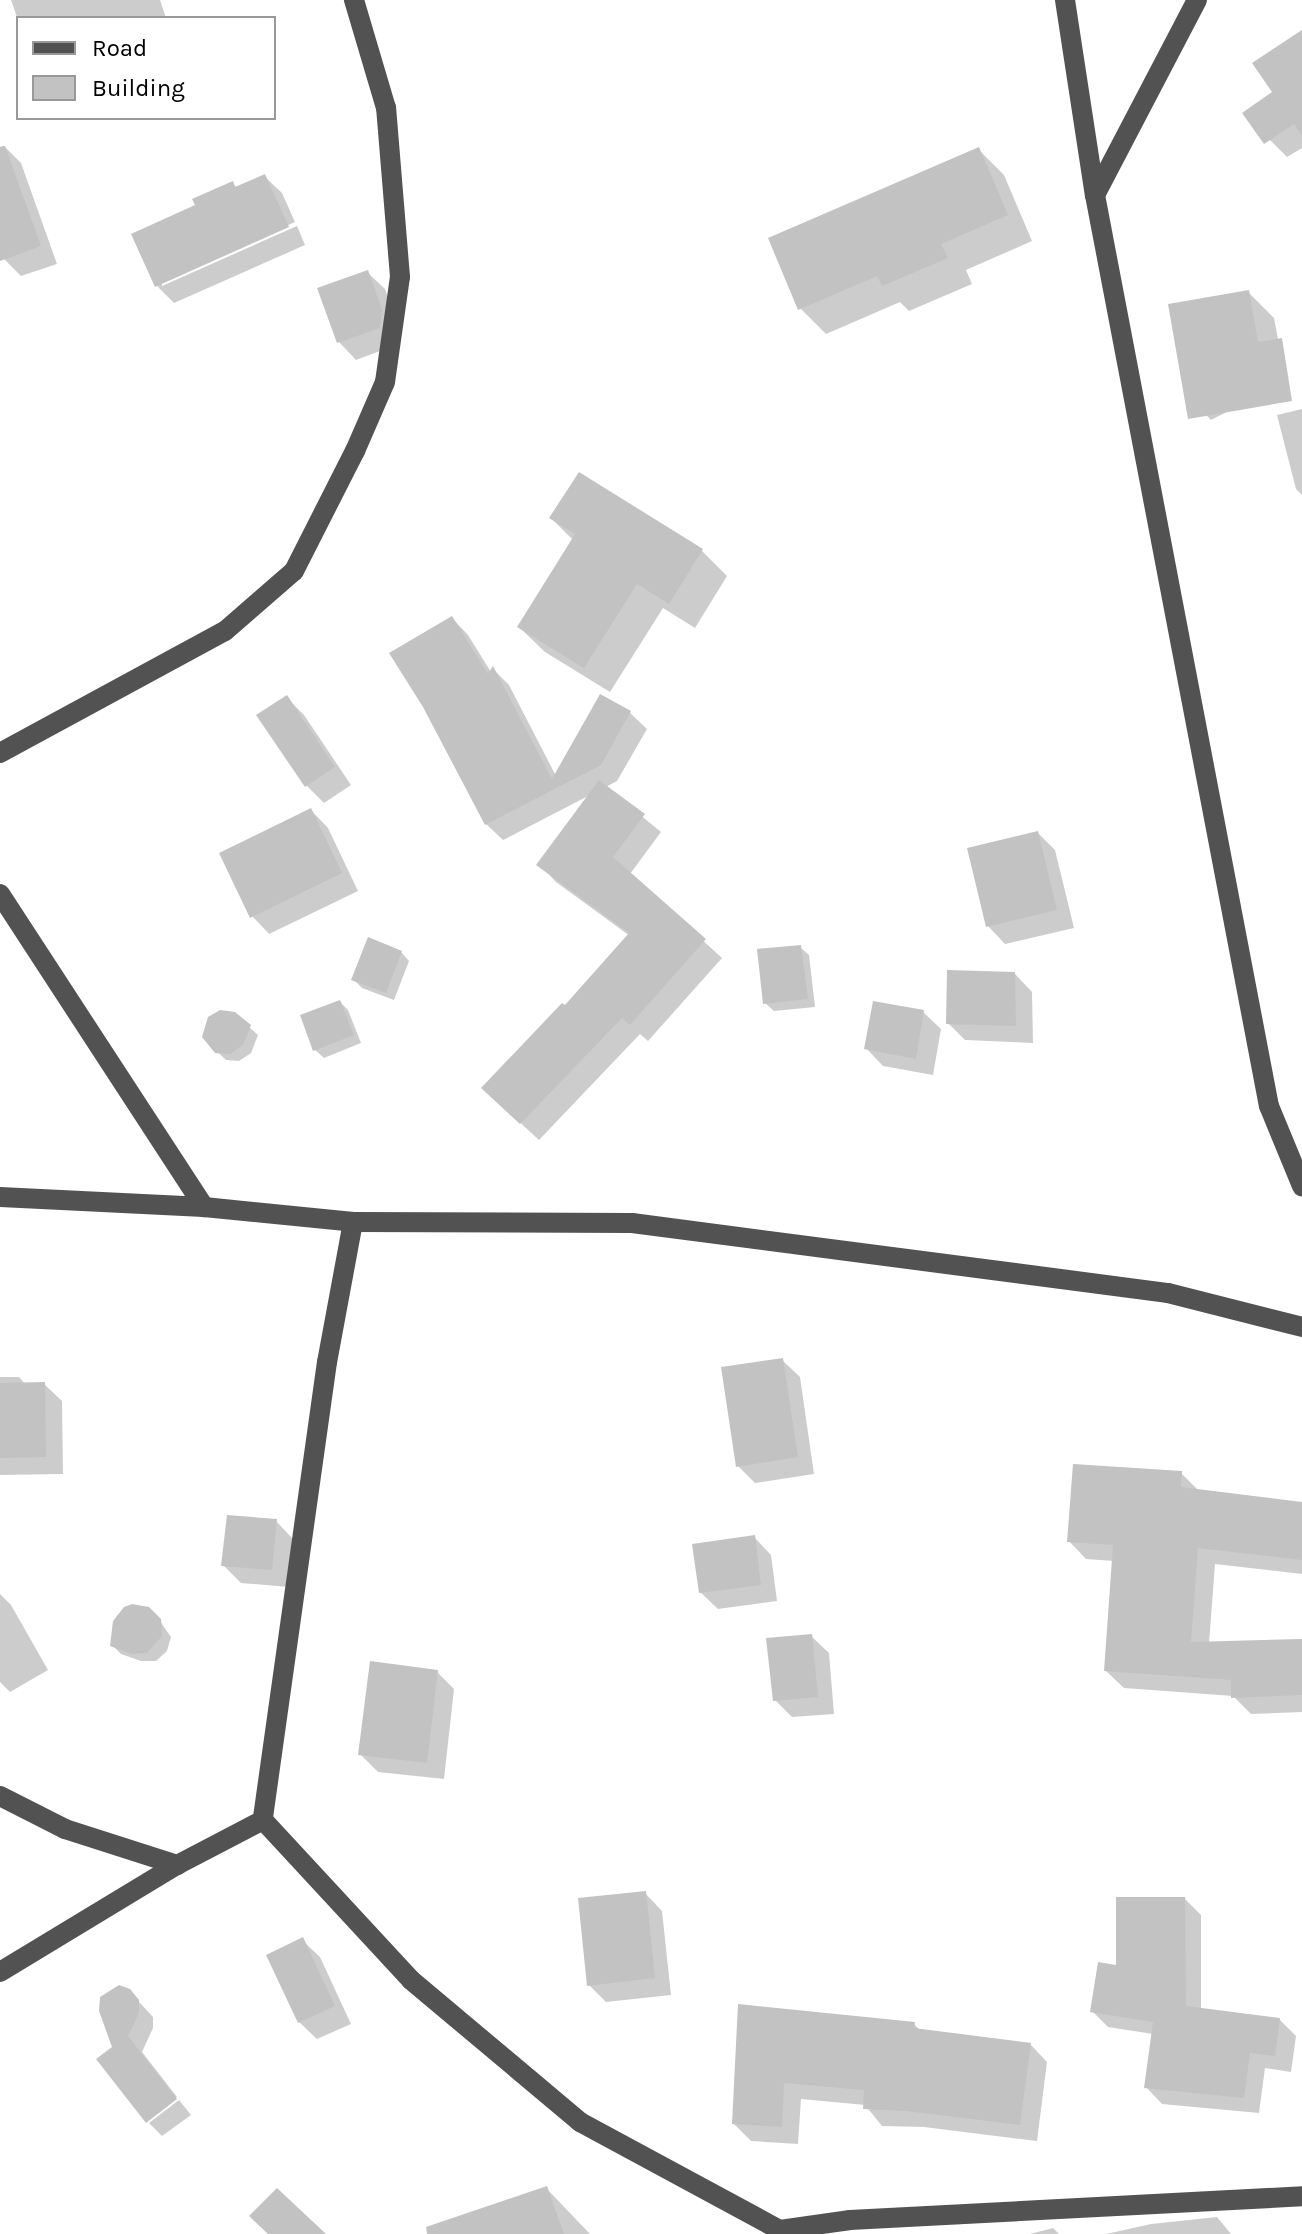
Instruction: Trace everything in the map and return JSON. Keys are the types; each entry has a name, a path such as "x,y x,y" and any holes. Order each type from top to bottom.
{"street":[{"path":"0,753 225,631 294,571 355,451 385,382 400,277 386,108 354,0"},
{"path":"1065,0 1095,195 1269,1106 1302,1186"},
{"path":"1095,195 1197,0"},
{"path":"0,894 204,1207"},
{"path":"0,1197 204,1207 353,1222 632,1223 1168,1293 1302,1327"},
{"path":"263,1820 327,1362 353,1222"},
{"path":"0,1796 65,1829 177,1865"},
{"path":"0,1972 177,1865 263,1820"},
{"path":"263,1820 411,1980 580,2122 779,2233 850,2220 1302,2196"}],"building":[{"path":"1302,30 1302,136 1294,124 1264,144 1242,113 1272,92 1252,63"},
{"path":"5,146 41,246 0,261 0,147"},
{"path":"979,147 1008,215 941,244 948,258 882,286 877,276 798,310 768,238"},
{"path":"265,174 289,227 155,287 131,234 195,205 192,199 233,181 235,187"},
{"path":"368,270 382,310 380,328 337,343 317,288"},
{"path":"1249,290 1258,342 1282,338 1292,401 1188,419 1168,304"},
{"path":"579,472 703,549 669,604 637,584 584,668 517,627 575,534 549,518"},
{"path":"452,616 488,674 493,666 552,779 600,694 631,711 601,765 485,825 423,707 389,653"},
{"path":"287,695 335,767 305,787 256,715"},
{"path":"599,780 645,814 613,857 706,939 630,1025 622,1018 520,1124 481,1088 562,1003 565,1005 629,933 536,865"},
{"path":"311,808 342,873 250,918 219,853"},
{"path":"1038,831 1057,910 986,927 967,848"},
{"path":"368,937 402,951 386,993 351,980"},
{"path":"801,945 808,999 763,1004 757,949"},
{"path":"947,970 1015,972 1016,1026 946,1024"},
{"path":"340,1000 354,1035 313,1051 300,1015"},
{"path":"873,1001 924,1010 916,1059 864,1049"},
{"path":"220,1010 235,1012 251,1025 243,1045 230,1054 215,1053 202,1037 208,1017"},
{"path":"783,1358 798,1457 736,1467 721,1367"},
{"path":"45,1382 46,1457 0,1458 0,1383"},
{"path":"1073,1464 1182,1471 1181,1487 1302,1502 1302,1560 1198,1548 1191,1642 1302,1639 1302,1695 1231,1698 1231,1680 1104,1671 1113,1545 1067,1542"},
{"path":"227,1515 277,1519 272,1570 221,1566"},
{"path":"755,1535 761,1585 699,1593 692,1544"},
{"path":"132,1604 149,1607 161,1619 162,1636 147,1653 132,1654 110,1646 113,1621 124,1607"},
{"path":"812,1634 818,1697 773,1701 766,1638"},
{"path":"370,1661 438,1670 427,1763 358,1755"},
{"path":"646,1891 655,1978 587,1986 578,1898"},
{"path":"1116,1897 1185,1897 1186,2006 1280,2018 1275,2056 1250,2053 1244,2098 1144,2088 1153,2022 1090,2012 1098,1962 1116,1965"},
{"path":"303,1937 335,2006 298,2023 266,1955"},
{"path":"119,1985 130,1989 139,2000 139,2013 128,2036 177,2099 146,2123 96,2059 112,2047 99,2011 100,1997"},
{"path":"738,2004 915,2022 914,2028 1031,2043 1020,2125 863,2109 864,2090 784,2083 782,2127 732,2124"},
{"path":"547,2186 564,2234 427,2234 426,2227"},
{"path":"277,2188 326,2234 268,2234 249,2216"}]}
